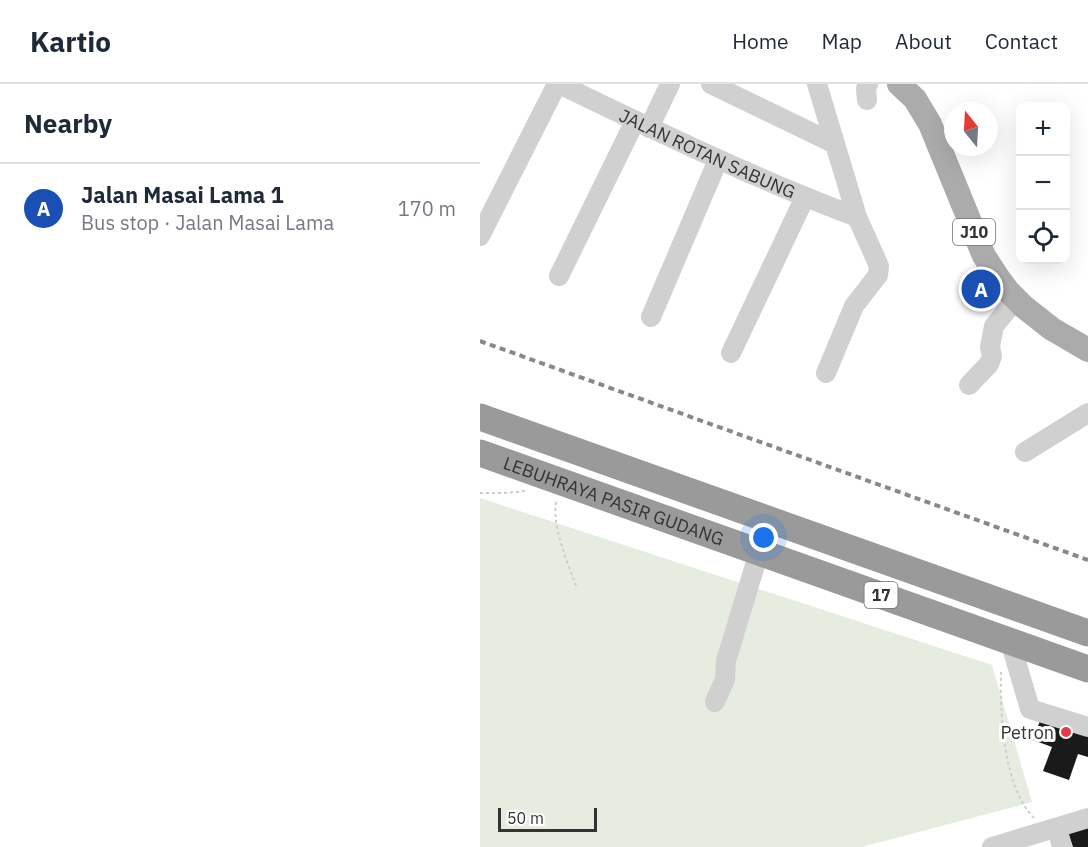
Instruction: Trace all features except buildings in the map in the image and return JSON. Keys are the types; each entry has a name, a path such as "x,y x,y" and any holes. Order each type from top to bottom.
{"highway":[{"name":"LEBUHRAYA PASIR GUDANG","path":"480,417 1088,633"},
{"name":"LEBUHRAYA PASIR GUDANG","path":"480,453 1088,669"}],"main road":[{"name":"J10","path":"899,84 915,99 930,124 984,256 999,279 1016,299 1052,329 1088,350"}],"street":[{"name":"JALAN ROTAN SABUNG","path":"558,84 718,160 857,217"},
{"path":"480,236 558,84"},
{"path":"559,276 642,124 670,84"},
{"path":"711,84 835,144"},
{"path":"817,84 857,217 879,266 878,275 854,306 826,373"},
{"path":"651,317 718,160"},
{"path":"731,352 805,197"},
{"path":"969,385 989,364 992,356 990,347 994,326 1016,299"},
{"path":"1025,452 1088,413"},
{"path":"715,702 725,679 726,661 759,552"},
{"path":"1010,641 1030,709 1088,727"},
{"path":"992,847 1088,818"},
{"path":"1052,829 1062,847"}],"path":[{"path":"560,481 555,510 556,519 564,554 576,586"},
{"path":"1002,670 1000,703 1002,724 1015,789 1031,814 1052,829"}],"shaded area":[{"path":"480,498 992,665 1032,802 862,847 480,847"}],"railway":[{"path":"480,341 1088,560"}],"place":[{"name":"Jalan Masai Lama 1","path":"981,289"},
{"name":"Petron","path":"1066,732"}]}
